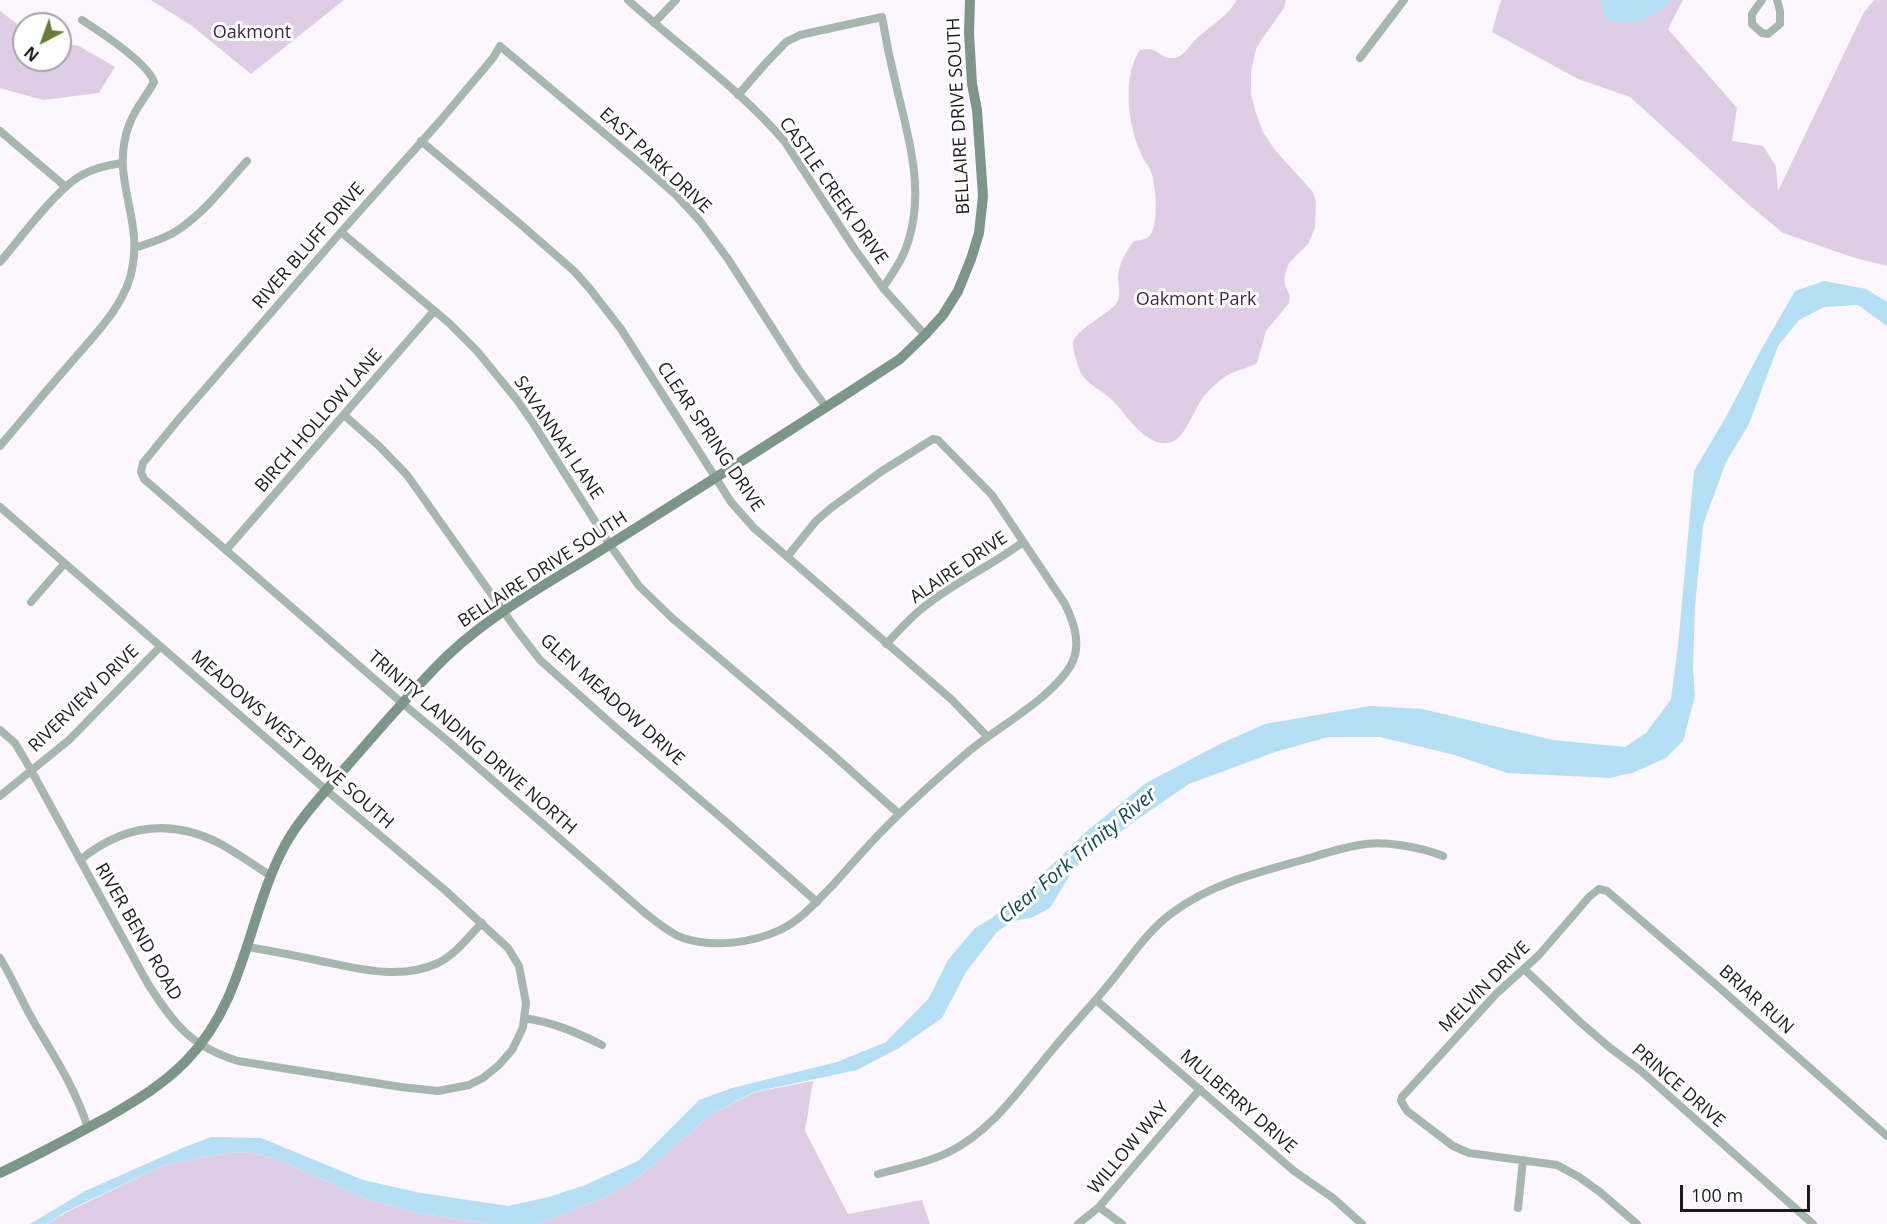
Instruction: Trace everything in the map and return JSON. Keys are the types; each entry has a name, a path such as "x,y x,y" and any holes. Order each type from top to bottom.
{"street":[{"name":"CASTLE CREEK DRIVE","path":"628,0 771,126 785,142 883,288 925,335"},
{"path":"654,23 676,0"},
{"path":"963,0 969,19"},
{"name":"BELLAIRE DRIVE SOUTH","path":"0,1173 88,1128 148,1093 165,1081 188,1059 222,1011 248,947 260,903 286,844 302,819 326,790 438,664 467,638 504,612 900,359 943,315 965,276 979,233 983,195 977,110 972,84 970,0"},
{"path":"1360,58 1404,0"},
{"path":"1762,0 1752,14 1752,24 1762,33 1768,34 1780,24 1777,0"},
{"path":"738,95 786,42 800,34 882,17 910,141 916,186 909,241 901,261 883,288"},
{"path":"0,446 105,321 128,285 133,265 135,248 133,222 123,182 124,143 129,124 139,102 154,82 147,70 101,32 82,20"},
{"name":"RIVER BLUFF DRIVE","path":"141,468 178,420 493,58 500,46"},
{"name":"EAST PARK DRIVE","path":"500,46 642,165 676,195 700,221 826,407"},
{"path":"0,132 66,188"},
{"name":"CLEAR SPRING DRIVE","path":"421,141 574,271 590,289 621,329 731,502 754,528 951,699 988,736"},
{"path":"135,248 155,242 177,231 208,204 247,161"},
{"path":"0,262 66,188 83,174 104,166 122,163"},
{"name":"SAVANNAH LANE","path":"341,232 477,351 517,400 630,576 672,618 899,814"},
{"name":"BIRCH HOLLOW LANE","path":"226,550 434,311"},
{"name":"GLEN MEADOW DRIVE","path":"344,415 407,475 540,660 615,728 817,902"},
{"path":"787,557 816,521 831,508 882,471 933,439 941,442 992,495 1023,542"},
{"name":"TRINITY LANDING DRIVE NORTH","path":"141,468 144,479 645,913 676,935 722,943 755,939 780,930 793,922 817,902 899,814 969,751 1054,686 1071,664 1076,653 1076,633 1073,620 1065,604 1023,542"},
{"name":"MEADOWS WEST DRIVE SOUTH","path":"0,507 446,891 508,948 519,966 526,1003 524,1018"},
{"name":"ALAIRE DRIVE","path":"886,644 920,610 1023,542"},
{"path":"31,602 64,564"},
{"name":"RIVERVIEW DRIVE","path":"0,796 69,740 160,646"},
{"name":"RIVER BEND ROAD","path":"0,730 15,743 31,770 148,984 168,1015 181,1030 200,1045 238,1061 438,1091 469,1085 483,1078 499,1065 512,1050 524,1018"},
{"path":"80,860 93,849 125,833 166,828 192,833 218,843 271,876"},
{"path":"878,1174 946,1154 970,1140 989,1124 1016,1095 1157,926 1195,897 1234,880 1273,867 1360,844 1409,846 1443,856"},
{"name":"MELVIN DRIVE","path":"1523,1160 1469,1153 1453,1146 1407,1111 1401,1103 1402,1097 1496,994 1539,956 1589,897 1602,889"},
{"name":"BRIAR RUN","path":"1602,889 1714,983 1887,1136"},
{"path":"248,947 355,968 393,972 421,969 437,963 458,949 482,923"},
{"path":"0,958 35,1023 54,1052 80,1103 88,1128"},
{"name":"PRINCE DRIVE","path":"1524,969 1580,1022 1641,1071 1813,1224"},
{"name":"MULBERRY DRIVE","path":"1096,1000 1294,1171 1333,1198 1362,1224"},
{"path":"524,1018 546,1021 602,1045"},
{"name":"WILLOW WAY","path":"1078,1224 1099,1207 1200,1089"},
{"path":"1518,1208 1523,1160 1557,1166 1579,1177 1637,1224"},
{"path":"1099,1207 1122,1224"}],"green space":[{"name":"Oakmont","path":"151,0 344,0 251,74 192,26"},
{"name":"Oakmont Park","path":"1237,0 1286,0 1284,8 1256,49 1251,72 1251,94 1263,132 1275,150 1313,192 1316,202 1315,228 1308,244 1289,263 1284,278 1290,296 1289,303 1266,331 1257,363 1224,377 1217,383 1204,396 1178,438 1164,443 1146,436 1110,398 1085,379 1077,364 1073,344 1078,334 1116,304 1119,295 1118,273 1123,258 1134,241 1147,238 1154,226 1156,207 1153,178 1135,139 1129,107 1130,77 1135,58 1140,50 1146,49 1151,49 1166,57 1179,56"},
{"path":"1501,0 1683,0 1668,29 1737,108 1732,141 1763,146 1776,166 1778,191 1864,12 1874,0 1887,0 1887,266 1855,258 1783,233 1630,97 1578,79 1492,32"},
{"path":"0,11 12,20 12,72 72,72 72,45 79,46 115,67 99,93 43,100 0,88"},
{"path":"813,1081 805,1131 848,1214 922,1200 930,1224 537,1224 606,1197 640,1176 713,1113 755,1092"},
{"path":"252,1152 285,1163 366,1199 417,1213 490,1224 47,1224 164,1165 225,1153"}],"water":[{"path":"1600,0 1672,0 1643,20 1626,23 1605,18"},
{"name":"Clear Fork Trinity River","path":"1824,281 1866,289 1887,302 1887,326 1858,305 1824,307 1799,320 1778,346 1749,424 1726,462 1703,525 1695,606 1693,669 1695,696 1683,741 1666,758 1632,773 1610,778 1507,773 1455,755 1380,737 1328,737 1275,752 1189,784 1081,862 1071,873 1050,908 1031,918 1013,921 997,932 966,972 942,1018 899,1048 857,1070 754,1092 713,1113 640,1176 606,1197 537,1224 490,1224 417,1213 366,1199 285,1163 252,1152 225,1153 164,1165 67,1211 47,1224 30,1224 85,1191 211,1137 261,1138 363,1180 421,1193 508,1206 549,1197 585,1185 638,1161 699,1100 732,1088 837,1062 886,1042 929,998 948,960 975,928 992,918 1031,885 1087,831 1146,783 1220,744 1265,724 1370,706 1422,709 1553,740 1625,747 1646,733 1671,699 1694,471 1795,291"}]}
